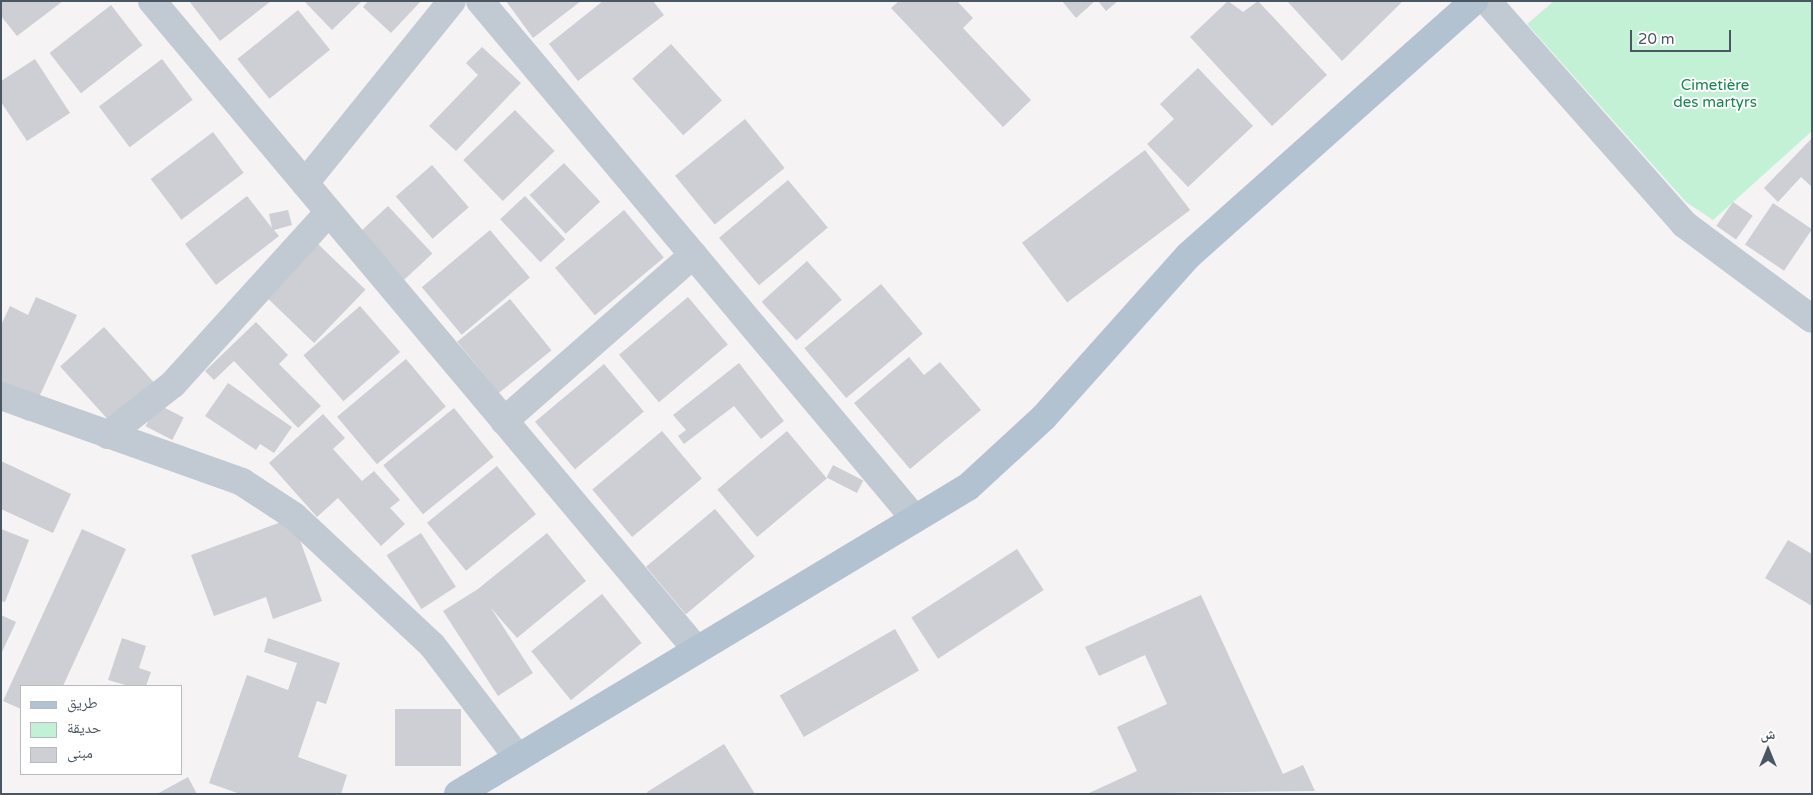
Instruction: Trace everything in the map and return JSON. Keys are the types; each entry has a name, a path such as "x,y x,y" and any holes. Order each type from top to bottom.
{"main road":[{"path":"458,794 968,487 1044,417 1149,298 1189,256 1474,1"}],"street":[{"path":"152,1 697,650"},
{"path":"305,183 452,1"},
{"path":"480,1 915,519"},
{"path":"1487,1 1684,224 1812,319"},
{"path":"108,435 173,384 329,212"},
{"path":"504,421 693,255"},
{"path":"1,396 242,482 294,516 432,645 518,758"}],"green space":[{"name":"Cimetière des martyrs","path":"1554,1 1812,1 1812,131 1713,220 1686,202 1527,24"}],"building":[{"path":"1,1 63,1 17,36 1,16"},
{"path":"189,1 271,1 220,41"},
{"path":"304,1 362,1 332,30"},
{"path":"368,1 421,1 391,33 363,7"},
{"path":"506,1 581,1 533,38"},
{"path":"603,1 653,1 664,15 578,81 549,44"},
{"path":"899,1 957,1 973,18 963,28 1031,100 1003,127 891,8"},
{"path":"1062,1 1095,1 1076,18"},
{"path":"1098,1 1118,1 1106,11"},
{"path":"1228,1 1243,12 1258,1 1327,75 1272,126 1190,37"},
{"path":"1287,1 1403,1 1342,61"},
{"path":"111,5 142,45 81,93 50,53"},
{"path":"298,10 330,50 269,99 237,59"},
{"path":"671,44 722,100 683,135 632,79"},
{"path":"482,47 521,83 456,151 429,126 478,75 466,63"},
{"path":"35,59 70,113 27,141 1,102 1,81"},
{"path":"162,59 193,100 130,147 99,107"},
{"path":"1198,68 1253,126 1188,187 1147,144 1174,119 1160,104"},
{"path":"515,110 555,151 503,201 463,160"},
{"path":"745,119 785,168 715,225 675,176"},
{"path":"213,132 244,173 181,220 151,179"},
{"path":"1812,138 1812,187 1801,177 1778,202 1764,188"},
{"path":"1145,150 1190,210 1067,303 1022,243"},
{"path":"564,163 600,202 566,234 530,195"},
{"path":"432,165 469,207 433,239 396,196"},
{"path":"788,180 828,227 759,285 719,238"},
{"path":"247,196 272,228 269,214 288,210 292,225 274,230 279,236 216,285 185,244"},
{"path":"525,196 565,239 540,262 500,219"},
{"path":"1733,202 1753,216 1736,240 1716,226"},
{"path":"1773,203 1812,229 1784,271 1745,244"},
{"path":"388,206 432,254 403,281 359,233"},
{"path":"624,210 664,257 595,315 555,268"},
{"path":"490,230 530,277 462,335 422,287"},
{"path":"318,244 365,290 314,343 267,297"},
{"path":"807,261 842,300 796,340 762,302"},
{"path":"881,284 923,334 846,398 804,348"},
{"path":"36,297 77,315 28,421 1,409 1,325 10,306 28,315"},
{"path":"688,297 728,344 659,402 619,355"},
{"path":"510,299 552,350 499,393 457,342"},
{"path":"360,306 400,352 343,401 303,355"},
{"path":"256,322 288,355 279,364 321,406 298,428 234,361 214,380 205,371"},
{"path":"104,327 154,382 110,421 60,366"},
{"path":"909,357 924,375 940,362 981,410 910,469 854,403"},
{"path":"406,359 446,406 377,464 337,417"},
{"path":"739,363 784,421 761,439 734,406 684,444 678,436 686,430 673,415"},
{"path":"604,364 644,411 575,469 535,422"},
{"path":"228,383 292,427 274,453 260,444 256,450 205,416"},
{"path":"157,404 184,418 172,440 146,426"},
{"path":"454,408 494,457 423,514 383,465"},
{"path":"323,414 345,438 333,449 362,481 374,471 400,500 390,508 405,524 381,546 338,498 317,517 269,463"},
{"path":"662,431 702,478 632,537 592,489"},
{"path":"787,431 827,478 757,537 717,489"},
{"path":"1,461 71,494 53,533 1,509"},
{"path":"833,465 863,480 857,493 827,477"},
{"path":"497,466 536,514 466,571 427,523"},
{"path":"715,509 755,556 686,614 646,567"},
{"path":"292,518 322,601 273,619 266,597 214,616 191,555"},
{"path":"1,529 29,540 5,602 1,601"},
{"path":"82,529 126,549 63,685 20,685 20,709 3,701"},
{"path":"421,533 456,587 421,609 387,555"},
{"path":"547,533 586,581 517,638 491,608 533,673 498,696 443,611 478,589"},
{"path":"1788,540 1812,554 1812,606 1765,578"},
{"path":"1017,549 1044,590 938,659 911,618"},
{"path":"602,594 642,643 571,700 531,651"},
{"path":"1201,595 1283,774 1303,765 1315,791 1087,794 1137,771 1117,727 1167,704 1145,655 1099,676 1085,647"},
{"path":"1,615 16,622 1,654"},
{"path":"895,629 919,671 804,737 780,696"},
{"path":"122,638 146,646 139,668 151,672 146,685 126,685 108,680"},
{"path":"268,638 340,663 326,704 317,701 298,757 347,775 341,794 240,794 209,783 247,675 288,690 297,663 264,652"},
{"path":"395,709 461,709 461,766 395,766"},
{"path":"724,744 755,794 648,794 647,792"},
{"path":"188,777 197,794 157,794"}]}
